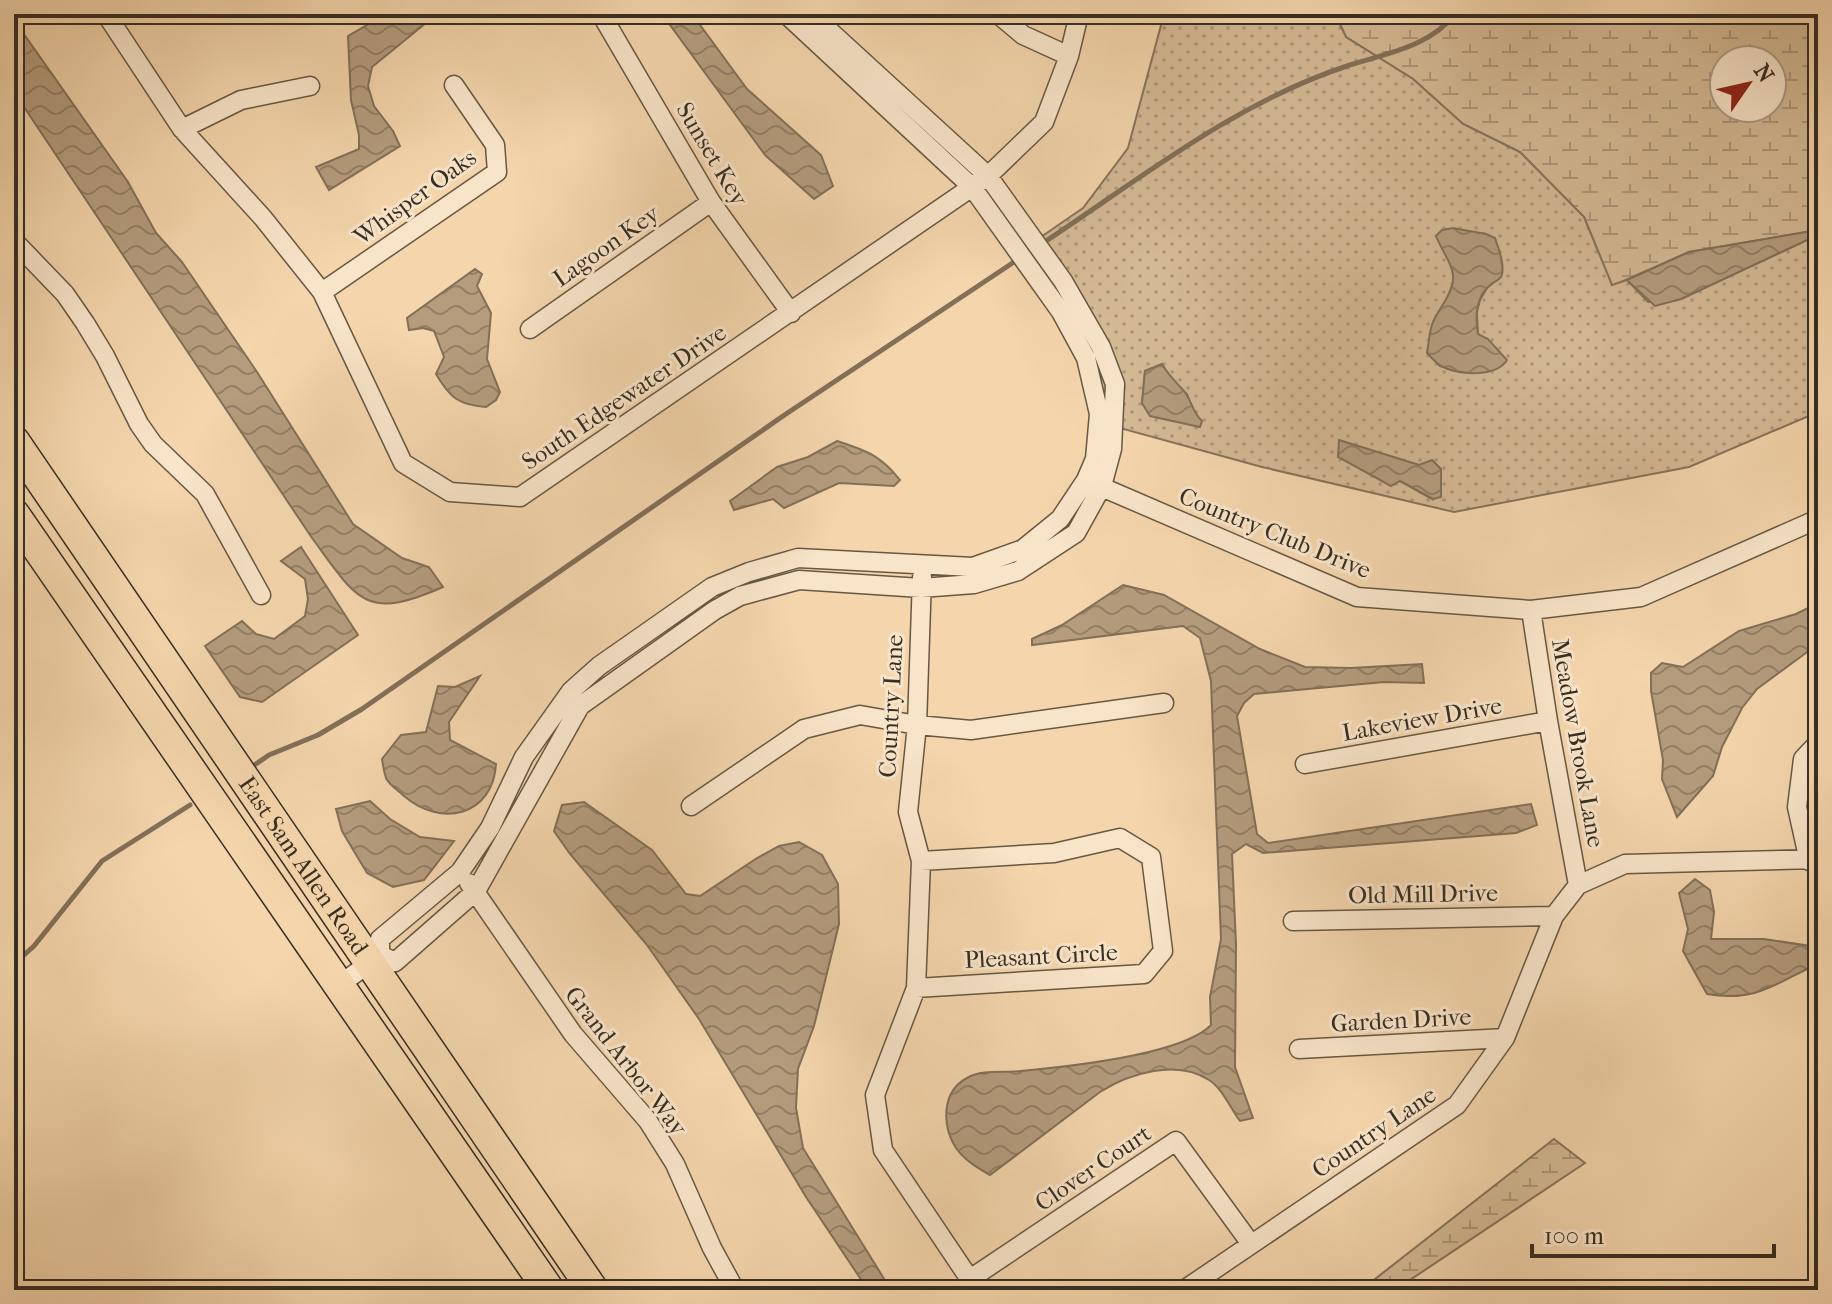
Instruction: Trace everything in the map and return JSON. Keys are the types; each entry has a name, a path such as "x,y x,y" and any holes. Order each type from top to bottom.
{"main road":[{"name":"East Sam Allen Road","path":"14,441 375,959 593,1290"},
{"path":"14,514 549,1290"}],"street":[{"name":"Sunset Key","path":"601,14 711,202 791,313"},
{"path":"339,985 375,959 380,939 460,872 522,806 580,706 715,610 740,596 799,580 921,588 974,584 1018,571 1076,533 1104,449 1115,384 972,187 786,14"},
{"path":"811,14 988,176 1063,281 1094,353"},
{"path":"998,14 1023,35 1069,56"},
{"name":"South Edgewater Drive","path":"114,17 182,129 263,218 322,292 403,463 450,492 520,497 988,176 1044,122 1069,56 1079,14"},
{"name":"Whisper Oaks","path":"322,292 497,172 495,145 454,85"},
{"path":"182,129 241,100 310,86"},
{"name":"Lagoon Key","path":"530,329 711,202"},
{"path":"14,241 65,294 85,323 139,424 153,444 205,494 261,595"},
{"path":"1048,294 1063,281"},
{"path":"375,959 395,962 476,891 498,832 505,798 524,757 571,691 599,666 712,587 798,558 973,567 1023,549 1060,519 1094,483"},
{"name":"Country Club Drive","path":"1094,483 1357,597 1531,610 1641,597 1818,519"},
{"name":"Country Lane","path":"922,566 917,725 908,812 921,861 916,988 875,1095 883,1150 974,1285"},
{"name":"Meadow Brook Lane","path":"1531,610 1578,885"},
{"path":"655,627 667,645"},
{"path":"691,806 804,729 860,715 971,730 1164,703"},
{"name":"Lakeview Drive","path":"1305,764 1548,721"},
{"path":"1813,860 1797,807 1803,759 1818,743"},
{"path":"505,798 522,806"},
{"name":"Pleasant Circle","path":"916,988 1144,974 1163,951 1151,857 1120,838 1054,853 921,861"},
{"name":"Country Lane","path":"1184,1290 1457,1105 1505,1038 1554,916 1578,885 1625,864 1813,860"},
{"name":"Grand Arbor Way","path":"460,872 573,1034 648,1121 675,1164 712,1248 735,1290"},
{"path":"423,906 438,924"},
{"name":"Old Mill Drive","path":"1293,921 1554,916"},
{"name":"Garden Drive","path":"1299,1049 1505,1038"},
{"name":"Clover Court","path":"974,1285 1176,1141 1251,1244"}],"green space":[{"path":"1164,14 1335,14 1346,37 1413,79 1463,124 1520,152 1584,217 1612,285 1627,280 1648,302 1681,299 1807,240 1818,240 1818,412 1689,467 1454,512 1262,467 1109,425 1085,334 1025,248 1083,208 1128,148","holes":["1470,232 1486,234 1502,270 1501,277 1487,288 1480,300 1478,334 1460,371 1440,366 1427,353 1433,322 1454,281 1452,267","1162,364 1169,377 1187,394 1195,415 1151,416 1142,403 1145,371","1340,441 1419,465 1432,499"]},
{"path":"1335,14 1818,14 1818,230 1689,252 1612,286 1584,217 1520,152 1463,124 1413,79 1346,37"},
{"path":"1554,1139 1585,1163 1395,1290 1361,1290"}],"water":[{"path":"386,14 437,14 372,67 368,86 374,106 400,146 329,190 316,167 359,149 351,100 348,36"},
{"path":"662,14 692,14 747,89 821,155 833,186 814,199 765,155"},
{"path":"14,20 128,182 156,233 182,262 257,372 353,524 402,558 429,567 443,587 396,603 379,603 352,590 340,576 14,92"},
{"path":"1453,228 1495,238 1501,258 1501,277 1482,295 1477,321 1478,334 1488,339 1507,360 1494,370 1466,373 1448,369 1427,353 1432,326 1453,284 1451,266 1436,236 1442,230"},
{"path":"1818,230 1818,240 1807,240 1681,299 1655,306 1627,280 1689,252"},
{"path":"475,269 482,274 477,286 491,313 487,359 500,392 496,400 486,407 462,402 446,389 436,374 444,357 434,331 423,328 409,330 407,318"},
{"path":"1162,364 1187,395 1202,421 1200,427 1150,416 1142,403 1145,371"},
{"path":"1339,440 1419,465 1432,460 1441,469 1441,497 1433,499 1400,481 1391,486 1338,457"},
{"path":"837,441 872,455 900,480 894,486 839,483 784,508 773,499 734,510 730,501 777,467 808,457"},
{"path":"301,547 358,635 262,702 240,697 205,646 242,621 256,634 274,639 305,616 308,599 305,579 281,561"},
{"path":"1123,585 1164,595 1260,649 1305,667 1422,664 1424,683 1384,682 1254,694 1244,703 1237,716 1257,834 1268,843 1531,804 1537,825 1516,833 1263,853 1246,844 1232,854 1236,944 1235,1067 1253,1118 1240,1121 1218,1088 1196,1074 1168,1070 1139,1074 1100,1092 990,1175 959,1152 951,1139 946,1110 958,1084 986,1072 1065,1066 1149,1052 1196,1035 1211,1025 1210,997 1221,939 1211,681 1200,638 1183,626 1032,645 1032,639 1062,625"},
{"path":"1818,603 1818,644 1757,689 1742,708 1722,747 1713,776 1677,817 1662,779 1663,760 1651,691 1651,673 1662,663 1683,667 1739,631 1796,614"},
{"path":"480,676 449,722 450,740 496,764 493,782 486,795 463,812 434,812 418,806 389,783 382,759 401,735 426,732 438,686 455,687"},
{"path":"370,801 390,819 420,837 454,841 424,880 393,887 367,873 342,831 336,809"},
{"path":"584,802 652,850 686,894 700,896 779,846 799,842 822,855 838,884 839,924 814,1026 798,1069 796,1108 803,1148 891,1290 868,1290 806,1197 699,1019 647,945 554,831 562,805"},
{"path":"1695,879 1710,890 1714,912 1711,939 1764,939 1810,946 1813,966 1774,986 1750,994 1707,994 1683,951 1688,929 1679,893"}],"waterway":[{"path":"1046,241 1228,121 1306,81 1420,42 1455,14"},
{"path":"253,766 269,755 318,735 362,709 783,416 1014,262"},
{"path":"14,964 34,946 102,861 190,805"}]}
